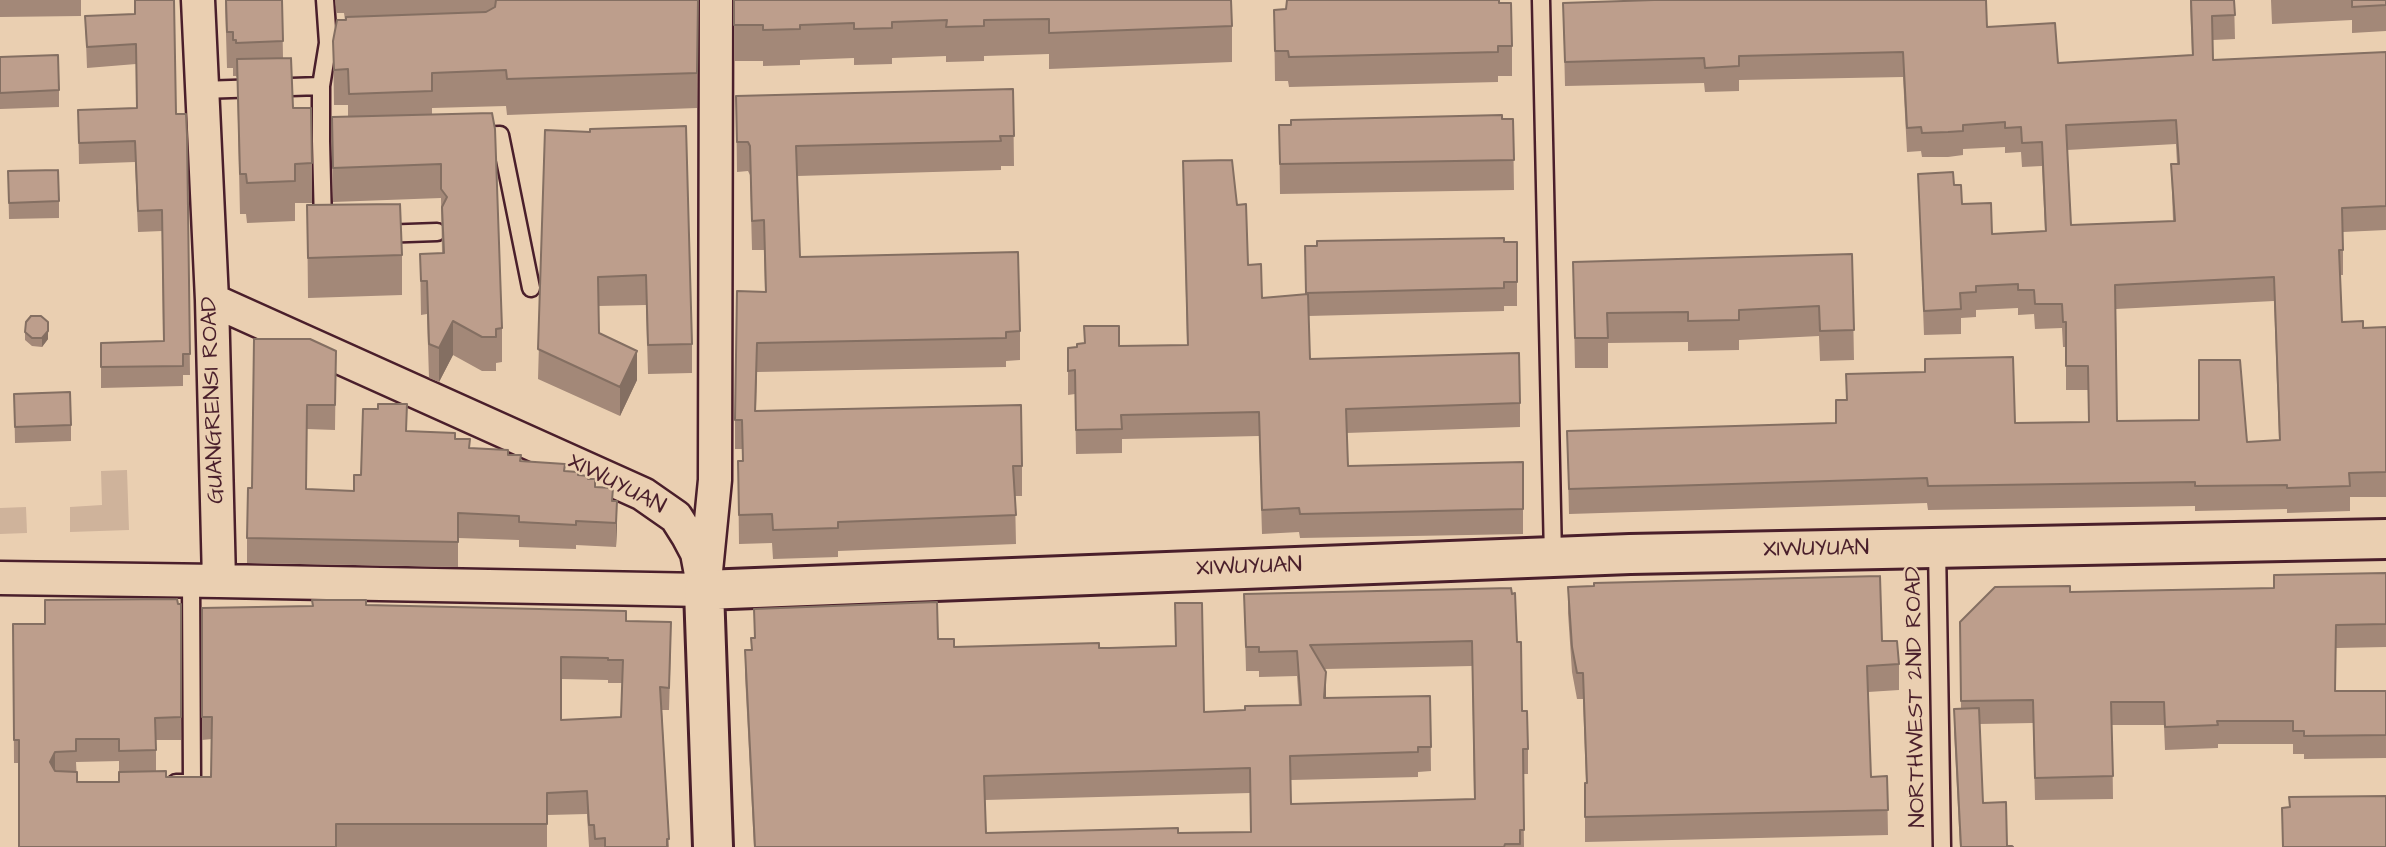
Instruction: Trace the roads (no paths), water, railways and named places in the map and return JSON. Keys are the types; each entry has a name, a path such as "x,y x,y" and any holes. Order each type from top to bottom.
{"street":[{"name":"GUANGRENSI ROAD","path":"198,0 212,300 205,581"},
{"path":"713,847 705,590 715,480 716,0"},
{"name":"XIWUYUAN","path":"212,300 643,494 676,517 697,553 705,590 1553,557 2386,539"},
{"path":"0,578 705,590"}],"lane":[{"path":"325,0 334,43 321,86 328,141 324,236 336,236"},
{"path":"1541,0 1553,557"},
{"path":"201,90 321,86"},
{"path":"459,136 500,135 531,288"},
{"path":"361,235 436,232"},
{"name":"NORTHWEST 2ND ROAD","path":"1937,547 1942,847"},
{"path":"166,783 192,782 205,581"}]}
